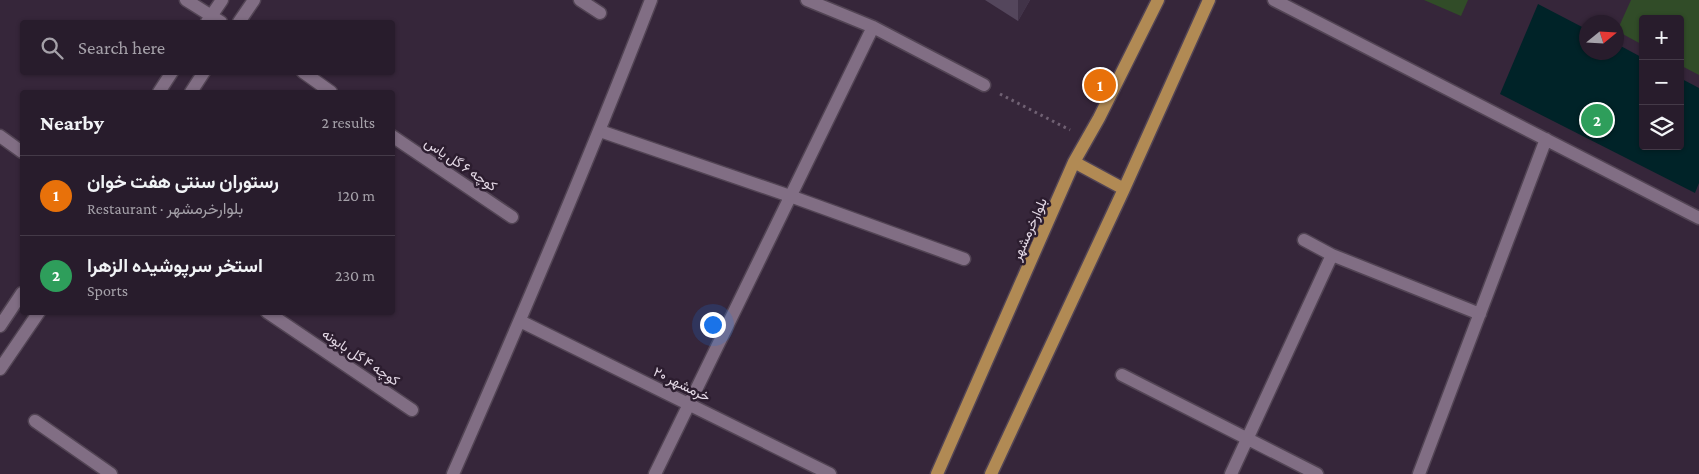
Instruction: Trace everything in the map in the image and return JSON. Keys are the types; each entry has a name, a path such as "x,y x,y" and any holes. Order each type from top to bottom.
{"main road":[{"name":"بلوارخرمشهر","path":"937,474 1074,162 1158,0"},
{"path":"990,474 1124,189 1209,0"},
{"path":"1074,162 1124,189"}],"street":[{"path":"186,0 212,20"},
{"path":"213,20 222,0"},
{"path":"240,20 254,0"},
{"path":"580,0 600,13"},
{"path":"453,474 600,131 651,0"},
{"path":"806,0 872,27 984,85"},
{"path":"1274,0 1699,218"},
{"path":"655,474 872,27"},
{"path":"160,90 170,75"},
{"path":"192,90 202,75"},
{"path":"307,75 328,90"},
{"path":"600,131 790,196 964,259"},
{"path":"0,136 20,151"},
{"name":"کوچه ۶ گل یاس","path":"395,138 512,217"},
{"path":"1419,474 1546,139"},
{"path":"1304,240 1332,255 1480,314"},
{"path":"1231,474 1332,255"},
{"path":"0,326 20,296"},
{"path":"0,370 37,315"},
{"name":"کوچه ۴ گل بابونه","path":"272,315 412,410"},
{"name":"خرمشهر ۲۰","path":"520,321 830,474"},
{"path":"1122,374 1317,474"},
{"path":"34,421 111,474"}],"path":[{"path":"984,85 1087,139"}],"green space":[{"path":"1424,0 1468,0 1461,16"},
{"path":"1631,0 1699,0 1699,75 1684,67 1684,15 1639,15 1639,43 1624,35 1624,16"}],"shaded area":[{"path":"1538,4 1579,25 1579,60 1624,60 1624,48 1639,56 1639,150 1684,150 1684,80 1699,88 1699,183 1695,193 1500,94"}],"place":[{"name":"رستوران سنتى هفت خوان","path":"1100,85"},
{"name":"استخر سرپوشیده الزهرا","path":"1597,120"}]}
